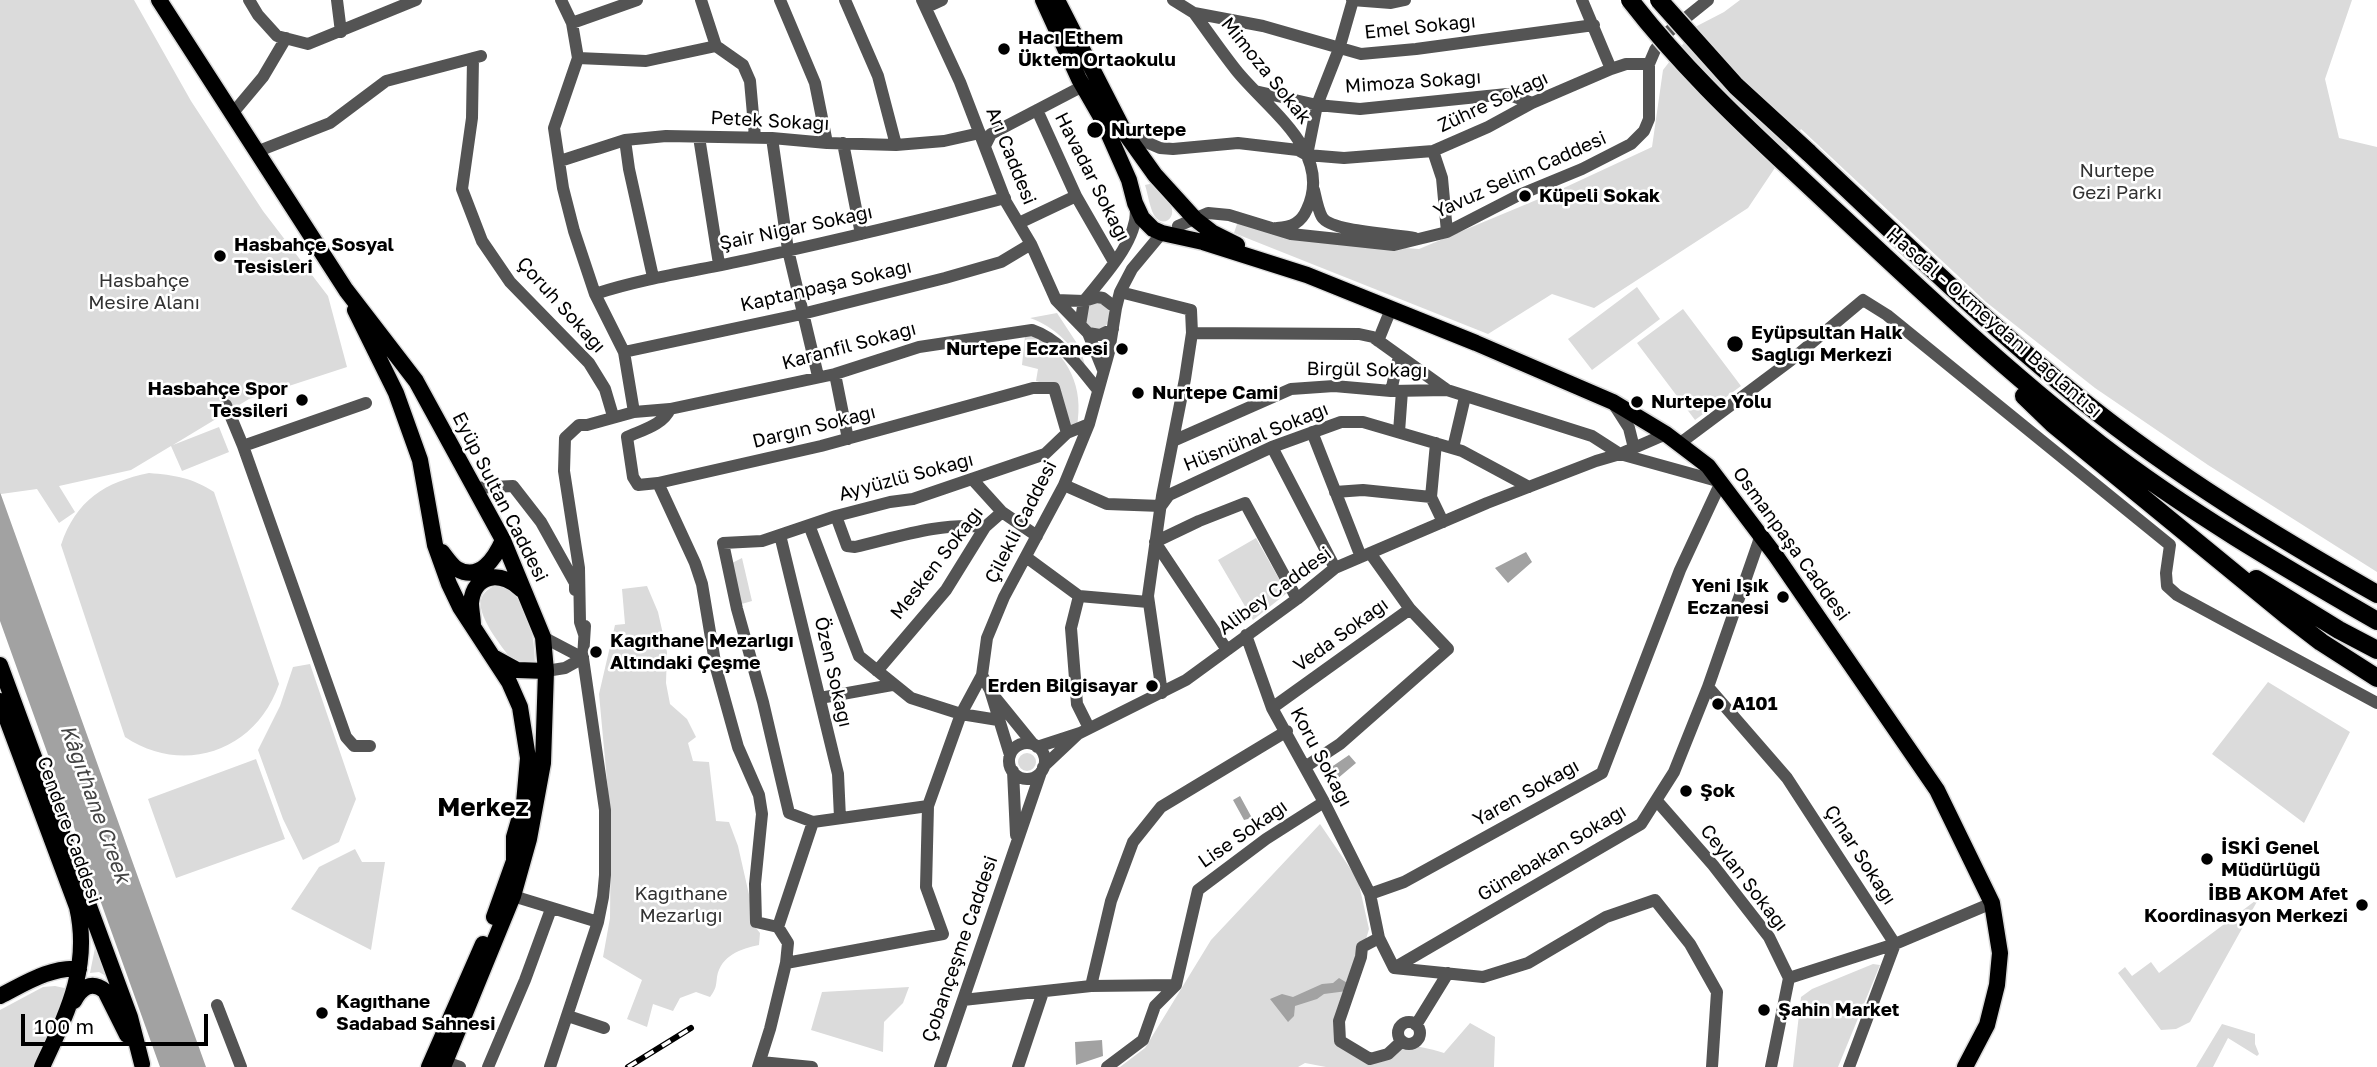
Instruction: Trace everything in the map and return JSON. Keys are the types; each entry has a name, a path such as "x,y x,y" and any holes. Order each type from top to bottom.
{"highway":[{"name":"Hasdal - Okmeydanı Bağlantısı","path":"1630,0 1721,103 1992,355 2083,430 2173,496 2255,550 2377,621"},
{"name":"Hasdal - Okmeydanı Bağlantısı","path":"1659,0 1736,86 1997,329 2104,418 2238,511 2377,594"},
{"path":"1992,355 2013,384 2033,405 2321,642 2377,678"},
{"path":"2211,552 2377,650"}],"main road":[{"name":"Eyüp Sultan Caddesi","path":"159,0 346,290 416,381 503,540 543,637 546,671 542,763 529,839 513,896 451,1065"},
{"path":"1043,0 1083,86 1102,119 1129,180 1142,218 1153,229 1162,233 1178,226"},
{"name":"Osmanpaşa Caddesi","path":"1057,0 1125,133 1155,175 1192,216 1213,233 1283,268"},
{"path":"1129,180 1141,173 1155,175"},
{"name":"Osmanpaşa Caddesi","path":"1162,233 1203,242 1307,275 1613,402 1673,439 1708,466 1761,535 1937,790 1992,904 2000,953 1997,985 1986,1025 1965,1067"},
{"name":"Eyüp Sultan Caddesi","path":"346,290 360,325 397,393 420,460 435,545 449,584 474,630 509,681 520,707 528,758 524,803 514,837 514,861 495,914 429,1067"},
{"path":"435,545 456,568 467,572 479,571 490,564 503,540"},
{"path":"474,630 471,604 481,582 492,577 505,577 526,594"},
{"path":"489,653 517,670 546,671"},
{"name":"Cendere Caddesi","path":"1,670 130,1017 142,1065"},
{"name":"Cendere Caddesi","path":"0,701 77,907 82,935 79,969 76,988 66,1016"},
{"path":"0,732 25,773"},
{"path":"0,996 56,970 79,969"},
{"path":"42,1067 78,993 93,985 105,991 142,1065"}],"street":[{"path":"249,0 258,15 277,36 308,44 416,0"},
{"path":"337,0 341,32"},
{"path":"561,0 572,23 578,58 554,128 563,188 595,293 624,352 634,412"},
{"path":"572,23 638,0"},
{"path":"701,0 716,46 743,65 750,81 755,137"},
{"path":"780,0 815,83 827,143"},
{"path":"845,0 878,76 896,145"},
{"name":"Emel Sokağı","path":"1173,0 1194,13 1263,26 1361,54 1594,25"},
{"path":"1275,228 1297,223 1308,208 1313,190 1307,155 1317,105 1339,48 1353,0 1391,3 1405,0"},
{"path":"1582,0 1611,69"},
{"name":"Yavuz Selim Caddesi","path":"1313,190 1322,217 1327,223 1354,230 1393,233 1418,239 1447,232 1519,195 1594,164 1631,145 1644,131 1649,119 1649,64 1655,50 1667,33 1708,0"},
{"name":"Arı Caddesi","path":"931,2 1005,198 1031,244 1056,300 1084,329"},
{"name":"Mimoza Sokak","path":"1194,13 1237,71 1283,120 1307,155"},
{"path":"232,114 264,77 286,38"},
{"path":"578,58 646,61 716,46"},
{"name":"Çoruh Sokağı","path":"257,152 330,123 386,81 477,57 462,189 482,242 510,282 589,363 605,389 613,416"},
{"name":"Zühre Sokağı","path":"1125,133 1160,148 1173,149 1238,143 1298,150 1307,155 1344,158 1433,151 1488,127 1532,103 1611,69 1626,64 1649,64"},
{"path":"985,146 991,134 1083,86"},
{"name":"Mimoza Sokağı","path":"1255,91 1317,105 1360,109 1507,94 1532,103"},
{"name":"Havadar Sokağı","path":"1037,110 1076,196 1114,262"},
{"name":"Petek Sokağı","path":"560,161 625,140 666,136 755,137 896,145 944,141 980,132"},
{"path":"699,137 719,264"},
{"path":"772,138 788,250 818,376"},
{"path":"625,140 653,277"},
{"path":"843,143 861,234"},
{"path":"1433,151 1441,178 1447,232"},
{"path":"1019,223 1076,196"},
{"name":"Şair Nigar Sokağı","path":"595,293 653,277 861,234 1005,198"},
{"path":"1103,371 1084,329 1084,302 1130,237 1136,223 1135,203"},
{"path":"1178,226 1192,216 1208,213 1313,237 1394,246 1418,239"},
{"name":"Çilekli Caddesi","path":"982,675 987,638 1004,597 1064,485 1089,424 1109,352 1121,292 1132,269 1162,233"},
{"name":"Kaptanpaşa Sokağı","path":"624,352 802,314 1002,262 1031,244"},
{"path":"1121,292 1191,310 1192,333 1359,334 1378,341 1391,309"},
{"path":"1056,300 1084,302 1090,298 1103,298 1116,308"},
{"path":"1642,460 1790,361 1863,300 1887,314 2170,545 2167,586 2177,596 2377,703"},
{"path":"1084,329 1100,335 1113,329"},
{"name":"Karanfil Sokağı","path":"584,601 564,471 565,439 579,425 613,416 670,409 835,374 919,346 1032,330 1047,335 1072,358 1098,390"},
{"name":"Hüsnühal Sokağı","path":"1162,693 1148,602 1155,542 1192,333"},
{"name":"Birgül Sokağı","path":"1378,341 1447,390 1592,436 1620,454"},
{"path":"1399,356 1396,391 1399,432"},
{"path":"835,374 848,439"},
{"name":"Birgül Sokağı","path":"1173,441 1291,389 1334,386 1396,391 1447,390"},
{"name":"Dargın Sokağı","path":"659,483 848,439 1033,387 1054,388 1067,433"},
{"path":"1453,448 1465,397"},
{"path":"1613,402 1629,428 1634,448"},
{"path":"243,446 366,403"},
{"path":"226,405 346,737 354,747 370,746"},
{"path":"670,409 666,417 659,422 627,437 633,477 638,485 659,483 695,563 702,584 716,668 738,747 759,795 762,814 755,884 756,922 778,927 788,943 786,963 759,1065 812,1067"},
{"name":"Hüsnühal Sokağı","path":"1161,506 1168,495 1272,447 1341,422 1363,422 1462,451 1529,487"},
{"name":"Ayyüzlü Sokağı","path":"813,822 789,813 723,542 762,541 836,516 913,499 973,480 1045,453 1067,433 1089,424"},
{"name":"Veda Sokağı","path":"1272,708 1410,609 1366,555 1335,492 1312,432"},
{"name":"Alibey Caddesi","path":"1035,746 1084,730 1186,680 1335,568 1529,487 1634,448 1673,439"},
{"path":"1436,443 1431,497 1443,522"},
{"path":"1272,447 1335,568"},
{"path":"1620,454 1721,482"},
{"path":"973,480 1002,512 1037,536"},
{"name":"Yaren Sokağı","path":"1370,894 1404,882 1602,773 1680,570 1721,482"},
{"path":"1064,485 1107,505 1161,506"},
{"path":"474,488 513,486 541,522 575,583 576,593 584,601 580,622 584,634 583,658 606,810 605,875 598,922 550,1067"},
{"path":"1335,492 1363,490 1431,497"},
{"path":"1227,650 1155,542 1245,503 1297,599"},
{"name":"Mesken Sokağı","path":"877,671 946,590 985,527 1002,512"},
{"path":"836,516 847,546 855,547 936,528 966,525 985,527"},
{"path":"809,525 859,656 911,698 961,714 998,720"},
{"name":"Özen Sokağı","path":"780,535 838,774 840,818"},
{"name":"Günebakan Sokağı","path":"1394,968 1641,824 1674,772 1708,688 1761,535"},
{"path":"1026,557 1079,596 1148,602"},
{"path":"1079,596 1071,628 1077,704 1084,730"},
{"path":"1305,766 1340,744 1448,649 1410,609"},
{"name":"Koru Sokağı","path":"1247,635 1272,708 1324,802 1370,894"},
{"path":"543,637 583,658"},
{"path":"546,671 565,667 583,658"},
{"path":"786,963 943,934 926,887 928,806 961,714 982,675"},
{"path":"982,675 990,690 1044,756 1042,769 1032,778 1016,775 1013,771 990,690"},
{"path":"820,698 892,685"},
{"name":"Çınar Sokağı","path":"1708,688 1787,778 1895,944"},
{"name":"Alibey Caddesi","path":"1042,769 1084,730"},
{"path":"1091,986 1111,901 1133,842 1161,807 1286,732"},
{"path":"1010,755 1016,747 1027,743 1035,746"},
{"name":"Çobançeşme Caddesi","path":"940,1067 1042,769"},
{"name":"Çobançeşme Caddesi","path":"1013,771 1017,842"},
{"name":"Ceylan Sokağı","path":"1657,801 1713,865 1769,937 1789,978"},
{"name":"Lise Sokağı","path":"1176,985 1198,890 1266,839 1324,802"},
{"path":"778,927 813,822 928,806"},
{"path":"1370,894 1380,938 1394,968 1483,977 1528,963 1605,917 1654,900 1690,944 1717,992 1712,1067"},
{"path":"513,896 598,922"},
{"path":"1771,1067 1789,978 1895,944 1992,904"},
{"path":"488,1067 525,980 551,909"},
{"path":"1380,938 1362,947 1339,1021 1340,1041 1370,1059 1388,1054 1402,1041 1398,1034 1401,1027 1406,1023 1416,1025 1448,973"},
{"path":"1849,1067 1895,944"},
{"path":"963,1000 1091,986 1176,985"},
{"path":"1107,1067 1143,1040 1155,1006 1176,985"},
{"path":"1018,1067 1043,992"},
{"path":"217,1005 240,1067"},
{"path":"568,1016 604,1028"}],"green space":[{"name":"Hasbahçe Mesire Alanı","path":"0,0 134,0 191,101 263,211 328,296 347,367 249,399 173,445 219,427 229,452 182,471 171,446 131,470 59,486 75,512 59,523 37,489 0,492"},
{"name":"Nurtepe Gezi Parkı","path":"1740,0 2352,0 2325,79 2339,138 2377,147 2377,572 2208,465 2095,388 1986,302 1801,129 1748,208 1594,308 1552,294 1488,334 1234,233 1238,221 1297,240 1419,249 1553,193 1652,147 1663,70 1697,26"},
{"path":"1154,183 1171,206 1172,214 1169,220 1159,221 1154,215 1145,185"},
{"path":"1637,287 1660,319 1592,370 1568,339"},
{"path":"1097,303 1106,307 1110,316 1106,325 1097,329 1088,325 1084,316 1088,307"},
{"path":"1683,309 1741,386 1695,420 1637,343"},
{"path":"1057,313 1080,348 1085,365 1055,331 1030,318"},
{"path":"1035,335 1057,352 1071,374 1078,399 1077,426 1068,428 1059,388 1036,381 1038,369 1022,365 1025,336"},
{"path":"149,473 183,478 214,492 279,684 268,707 254,726 236,740 216,750 194,755 171,755 148,749 125,737 61,545 75,516 94,495 119,482"},
{"path":"1256,538 1287,593 1253,620 1218,560"},
{"path":"742,558 752,601 738,605 732,563"},
{"path":"499,584 515,592 523,602 531,628 535,664 512,660 485,621 482,597"},
{"name":"Kağıthane Mezarlığı","path":"647,586 658,612 667,652 666,683 670,704 687,719 696,737 688,743 693,761 709,762 716,821 729,822 738,846 750,899 751,922 760,933 759,945 733,954 723,963 719,969 715,990 710,997 696,992 680,998 673,1011 653,1004 647,1027 627,1019 642,980 603,957 610,918 611,824 599,694 615,625 625,624 622,589"},
{"path":"310,664 356,799 339,842 303,860 283,819 258,750 280,706 293,667"},
{"path":"2268,682 2350,732 2304,823 2212,754"},
{"path":"1023,753 1031,753 1036,762 1034,769 1023,771 1018,766 1018,758"},
{"path":"256,759 285,839 176,878 148,799"},
{"path":"1320,824 1358,880 1369,929 1336,1042 1365,1062 1387,1052 1411,1046 1444,1053 1470,1023 1495,1037 1494,1067 1326,1067 1305,1063 1298,1067 1120,1067 1145,1048 1211,940"},
{"path":"355,849 362,862 385,862 371,950 291,909 319,867"},
{"path":"2259,898 2190,1022 2176,1029 2161,1030 2118,973 2125,967 2132,976 2151,962 2159,973"},
{"path":"96,943 106,976 99,972 90,973"},
{"path":"1873,964 1880,965 1838,1067 1793,1067 1801,997 1812,989"},
{"path":"43,987 69,989 35,1067 0,1067 0,1010"},
{"path":"909,987 903,1003 884,1022 883,1052 811,1030 822,992"},
{"path":"2222,1024 2255,1034 2259,1054 2257,1056 2228,1038 2213,1067 2196,1067"}],"water":[{"name":"Kâğıthane Creek","path":"0,492 206,1067 160,1067 0,621"},
{"path":"1526,552 1532,562 1508,583 1495,568"},
{"path":"1349,755 1356,763 1337,779 1330,768"},
{"path":"1240,796 1252,818 1244,820 1233,800"},
{"path":"1339,978 1349,984 1347,991 1324,994 1295,1006 1294,1016 1288,1022 1270,999 1282,994 1293,997 1322,984 1333,983"},
{"path":"1102,1040 1103,1056 1076,1065 1075,1042"}],"railway":[{"path":"628,1067 691,1028"}],"place":[{"name":"Hacı Ethem Üktem Ortaokulu","path":"1004,49"},
{"name":"Nurtepe","path":"1095,130"},
{"name":"Küpeli Sokak","path":"1525,196"},
{"name":"Hasbahçe Sosyal Tesisleri","path":"220,256"},
{"name":"Eyüpsultan Halk Sağlığı Merkezi","path":"1735,344"},
{"name":"Nurtepe Eczanesi","path":"1122,349"},
{"name":"Nurtepe Cami","path":"1138,393"},
{"name":"Hasbahçe Spor Tessileri","path":"302,400"},
{"name":"Nurtepe Yolu","path":"1637,402"},
{"name":"Yeni Işık Eczanesi","path":"1783,597"},
{"name":"Kağıthane Mezarlığı Altındaki Çeşme","path":"596,652"},
{"name":"Erden Bilgisayar","path":"1152,686"},
{"name":"A101","path":"1718,704"},
{"name":"Şok","path":"1686,791"},
{"name":"İSKİ Genel Müdürlüğü","path":"2207,859"},
{"name":"İBB AKOM Afet Koordinasyon Merkezi","path":"2362,905"},
{"name":"Şahin Market","path":"1764,1010"},
{"name":"Kağıthane Sadabad Sahnesi","path":"322,1013"}],"district":[{"name":"Merkez","path":"483,808"}]}
